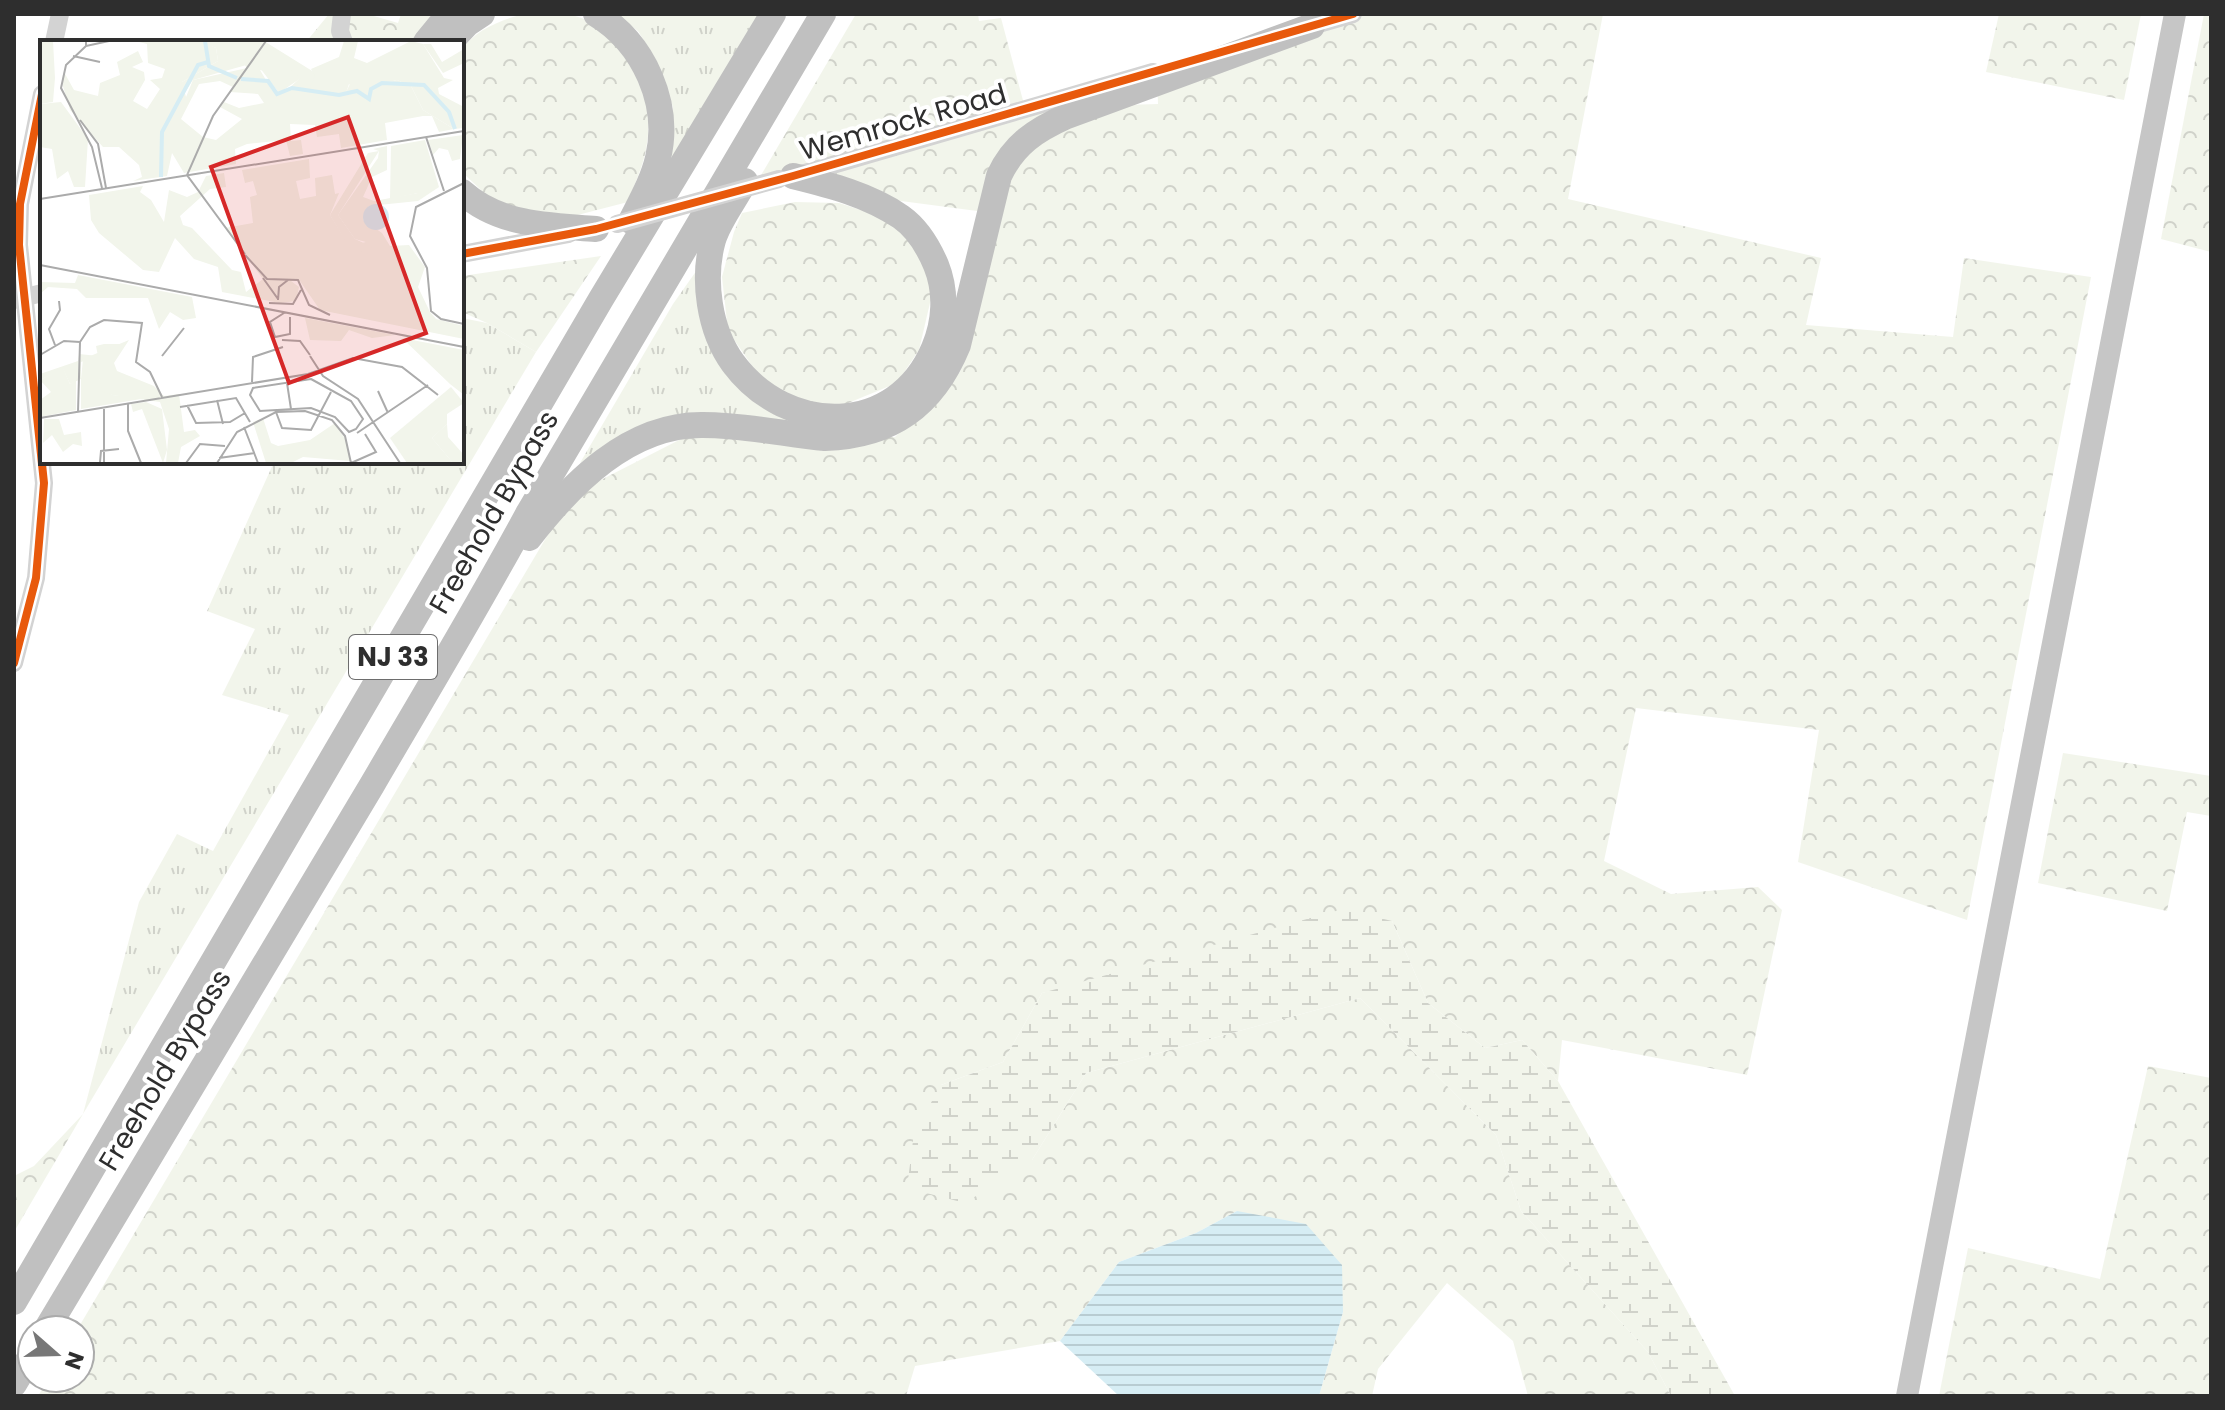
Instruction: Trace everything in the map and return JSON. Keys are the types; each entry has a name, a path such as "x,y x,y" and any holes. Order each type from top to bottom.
{"highway":[{"path":"428,40 449,14"},
{"path":"452,40 482,14"},
{"path":"471,523 634,215 658,158 661,118 649,74 624,37 596,14"},
{"name":"Freehold Bypass","path":"14,1302 601,299 773,14"},
{"path":"786,178 839,187 901,217 920,235 939,272 943,316 931,356 920,374 875,409 835,417 801,414 778,404 740,372 724,349 713,319 710,296 714,240 779,116 826,14"},
{"name":"Freehold Bypass","path":"55,1314 175,1111 223,1038 487,590 529,512 826,14"},
{"path":"487,590 569,491 620,451 647,436 673,428 702,425 825,438 845,437 876,430 904,416 927,396 958,345 999,176 1024,140 1067,116 1312,26"},
{"path":"464,194 478,205 525,223 607,226"}],"main road":[{"path":"1907,1396 2175,14"}],"street":[{"path":"54,40 60,14"},
{"path":"342,14 340,31 343,40"},
{"name":"Wemrock Road","path":"464,254 607,226 786,178 1353,14"},
{"path":"40,104 20,204 19,245 40,442"},
{"path":"14,663 36,578 44,483 42,464"}],"green space":[{"path":"329,14 367,14 398,23 401,14 432,14 415,40 308,40"},
{"path":"523,14 572,15 592,23 623,50 642,87 648,128 643,162 628,202 566,218 500,208 464,174 464,47 481,31"},
{"path":"614,14 760,14 670,169 673,107 656,60 638,31"},
{"path":"856,14 978,14 979,21 1001,18 1025,108 1158,104 1157,72 1346,14 1603,14 1568,199 1821,258 1806,325 1953,337 1964,258 2091,277 1967,920 1798,862 1819,730 1636,708 1604,861 1671,894 1758,887 1782,910 1747,1075 1562,1040 1558,1081 1522,1040 1485,1048 1428,1003 1392,921 1042,993 1003,1062 941,1085 1032,1160 1086,1073 1360,998 1496,1135 1521,1211 1648,1352 1671,1396 1528,1396 1513,1341 1447,1283 1378,1369 1372,1396 1319,1396 1343,1312 1237,1211 1196,1233 1119,1262 1060,1341 915,1366 906,1396 38,1396 96,1394 96,1314 86,1314 556,521 589,486 685,437 895,437 960,372 1000,214 757,182"},
{"path":"1999,14 2141,14 2124,100 1986,72"},
{"path":"2204,14 2211,14 2211,252 2161,239"},
{"path":"795,202 839,203 883,217 913,241 933,290 919,350 897,383 836,408 795,401 757,373 728,331 722,277 742,213"},
{"path":"601,256 536,352 464,313 464,276"},
{"path":"704,260 706,332 799,425 619,439 580,463 673,304"},
{"path":"464,318 487,323 536,352 83,1114 139,902 177,834 213,851 289,715 222,695 255,629 207,611 273,464 464,464"},
{"path":"2063,753 2211,776 2211,816 2187,812 2167,911 2038,883"},
{"path":"1343,909 1392,921 1428,1003 1485,1048 1522,1040 1558,1081 1735,1396 1671,1396 1648,1352 1521,1211 1496,1135 1360,998 1086,1073 1032,1160 965,1203 907,1188 914,1133 941,1085 1003,1062 1042,993"},
{"path":"2148,1066 2211,1078 2211,1396 1939,1396 1968,1248 2100,1279"},
{"path":"83,1114 14,1232 14,1176 34,1166"}],"water":[{"path":"1237,1211 1306,1224 1342,1265 1343,1312 1319,1396 1119,1396 1060,1341 1119,1262 1196,1233"}],"cycle path":[{"path":"464,254 596,229 793,176 1353,14"},
{"path":"40,104 20,204 19,245 40,445"},
{"path":"14,663 36,578 44,483 42,464"}]}
